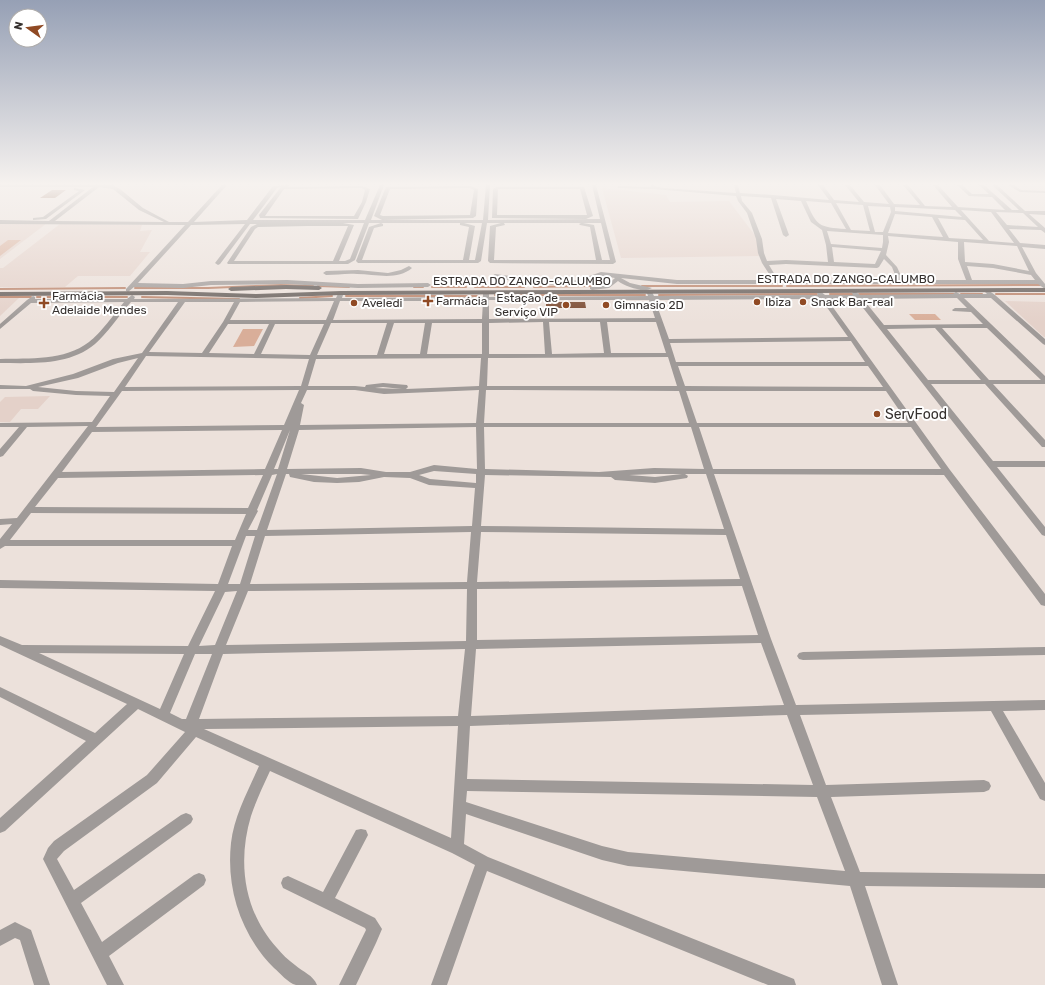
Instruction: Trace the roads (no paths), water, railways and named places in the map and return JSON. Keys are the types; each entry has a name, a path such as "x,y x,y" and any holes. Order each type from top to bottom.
{"main road":[{"name":"ESTRADA DO ZANGO-CALUMBO","path":"0,293 33,297 133,297 281,296 340,291 527,286 592,288 650,293 786,285 1043,286"},
{"name":"ESTRADA DO ZANGO-CALUMBO","path":"340,291 486,295 819,289 855,293 986,290 1043,286"},
{"path":"0,293 130,288 286,287 340,291"},
{"path":"281,296 279,291 286,287"},
{"path":"256,296 266,292 262,288"}],"street":[{"path":"130,288 183,231"},
{"path":"218,264 242,231"},
{"path":"251,231 230,263 350,262 363,231"},
{"path":"335,263 349,231"},
{"path":"371,231 359,261 478,261 483,231"},
{"path":"466,262 471,231"},
{"path":"493,231 491,260 496,262 614,262"},
{"path":"593,231 599,262"},
{"path":"606,231 617,276 621,281 650,293 765,639 793,710 855,879 890,985"},
{"path":"756,231 759,239 761,253 775,282"},
{"path":"785,231 786,235"},
{"path":"825,231 829,245 831,264"},
{"path":"857,231 1045,248"},
{"path":"765,263 877,266 886,242 886,231"},
{"path":"942,231 947,239"},
{"path":"977,231 988,243"},
{"path":"1009,231 1032,273 1043,286"},
{"path":"961,240 961,259 970,282"},
{"path":"469,242 481,242"},
{"path":"595,242 608,242"},
{"path":"343,245 357,245"},
{"path":"829,245 883,253 893,264 899,276 900,282"},
{"path":"963,264 994,266 1032,273"},
{"path":"326,273 352,272 377,274 404,271 409,268"},
{"path":"164,715 191,650 222,588 238,544 290,428 313,357 346,273"},
{"path":"496,276 527,286 576,281 601,274 677,282 775,282 786,285 819,289 900,282 970,282 1043,286"},
{"path":"592,288 612,284 616,281 617,276"},
{"path":"130,288 183,286 210,283 287,282 340,291"},
{"path":"0,361 50,360 74,353 92,343 133,297 183,300 238,300 340,291 358,286 428,285"},
{"path":"819,289 914,425 1045,602"},
{"path":"952,290 1045,381"},
{"path":"986,290 1044,341"},
{"path":"855,293 993,296"},
{"path":"855,293 1045,533"},
{"path":"457,848 464,721 471,645 472,585 481,472 480,425 485,356 486,295"},
{"path":"0,327 33,297"},
{"path":"1,545 92,427 183,300"},
{"path":"204,355 226,322 238,300"},
{"path":"955,310 973,310"},
{"path":"546,320 549,355"},
{"path":"602,320 608,354"},
{"path":"226,322 659,320"},
{"path":"380,356 391,321"},
{"path":"423,355 429,321"},
{"path":"256,356 273,322"},
{"path":"936,326 1045,445"},
{"path":"882,327 989,326"},
{"path":"666,341 853,339"},
{"path":"0,392 26,388 75,376 116,361 145,354 313,357 608,354 672,359 870,364"},
{"path":"926,382 1045,381"},
{"path":"0,386 76,393 304,388 355,388 384,392 483,388 889,389"},
{"path":"0,425 290,428 480,425 914,425"},
{"path":"0,453 25,425"},
{"path":"116,985 50,859 59,846 152,778 189,726 244,588 261,532 282,472 290,428"},
{"path":"991,464 1045,464"},
{"path":"411,475 420,471 434,468 481,472 598,475 626,479 655,480 709,472 948,472"},
{"path":"54,475 282,472 306,478 332,480 361,480 386,475 411,475 429,482 479,486"},
{"path":"28,510 253,511"},
{"path":"0,522 19,522"},
{"path":"243,533 476,529 729,532"},
{"path":"1,545 238,544"},
{"path":"0,584 244,588 746,582"},
{"path":"19,649 191,650 765,639"},
{"path":"0,640 189,726 267,764 457,848 483,862 788,985"},
{"path":"803,656 1045,651"},
{"path":"0,692 96,740"},
{"path":"0,827 137,703"},
{"path":"189,726 464,721 793,710 1045,705"},
{"path":"994,706 1045,795"},
{"path":"267,764 252,794 243,818 238,843 236,876 244,909 258,936 294,976 309,985"},
{"path":"460,785 823,791 984,786"},
{"path":"459,806 602,853 628,859 657,863 855,879 1045,881"},
{"path":"72,901 186,819"},
{"path":"326,901 361,835"},
{"path":"439,985 483,862"},
{"path":"99,954 199,880"},
{"path":"288,883 370,923 374,929 371,938 347,985"},
{"path":"0,938 15,930 26,935 42,985"}],"waterway":[{"path":"135,288 208,288 281,285 313,286"},
{"path":"787,286 1040,285"},
{"path":"318,286 349,287"},
{"path":"534,287 594,286"},
{"path":"642,286 782,286"},
{"path":"414,287 423,287"},
{"path":"432,287 466,287"},
{"path":"475,287 524,287"},
{"path":"0,289 125,288"},
{"path":"659,295 817,294"},
{"path":"830,294 853,294"},
{"path":"859,294 954,294"},
{"path":"961,294 982,294"},
{"path":"996,294 1045,294"},
{"path":"495,295 645,295"},
{"path":"300,298 332,296"},
{"path":"346,296 480,296"},
{"path":"0,297 31,297"},
{"path":"37,297 127,297"},
{"path":"142,297 239,299"}],"place":[{"name":"Farmácia","path":"428,301"},
{"name":"Ibiza","path":"757,302"},
{"name":"Snack Bar-real","path":"803,302"},
{"name":"Farmácia Adelaide Mendes","path":"44,303"},
{"name":"Aveledi","path":"354,303"},
{"name":"Estação de Serviço VIP","path":"566,305"},
{"name":"Gimnasio 2D","path":"606,305"},
{"name":"ServFood","path":"877,414"}]}
